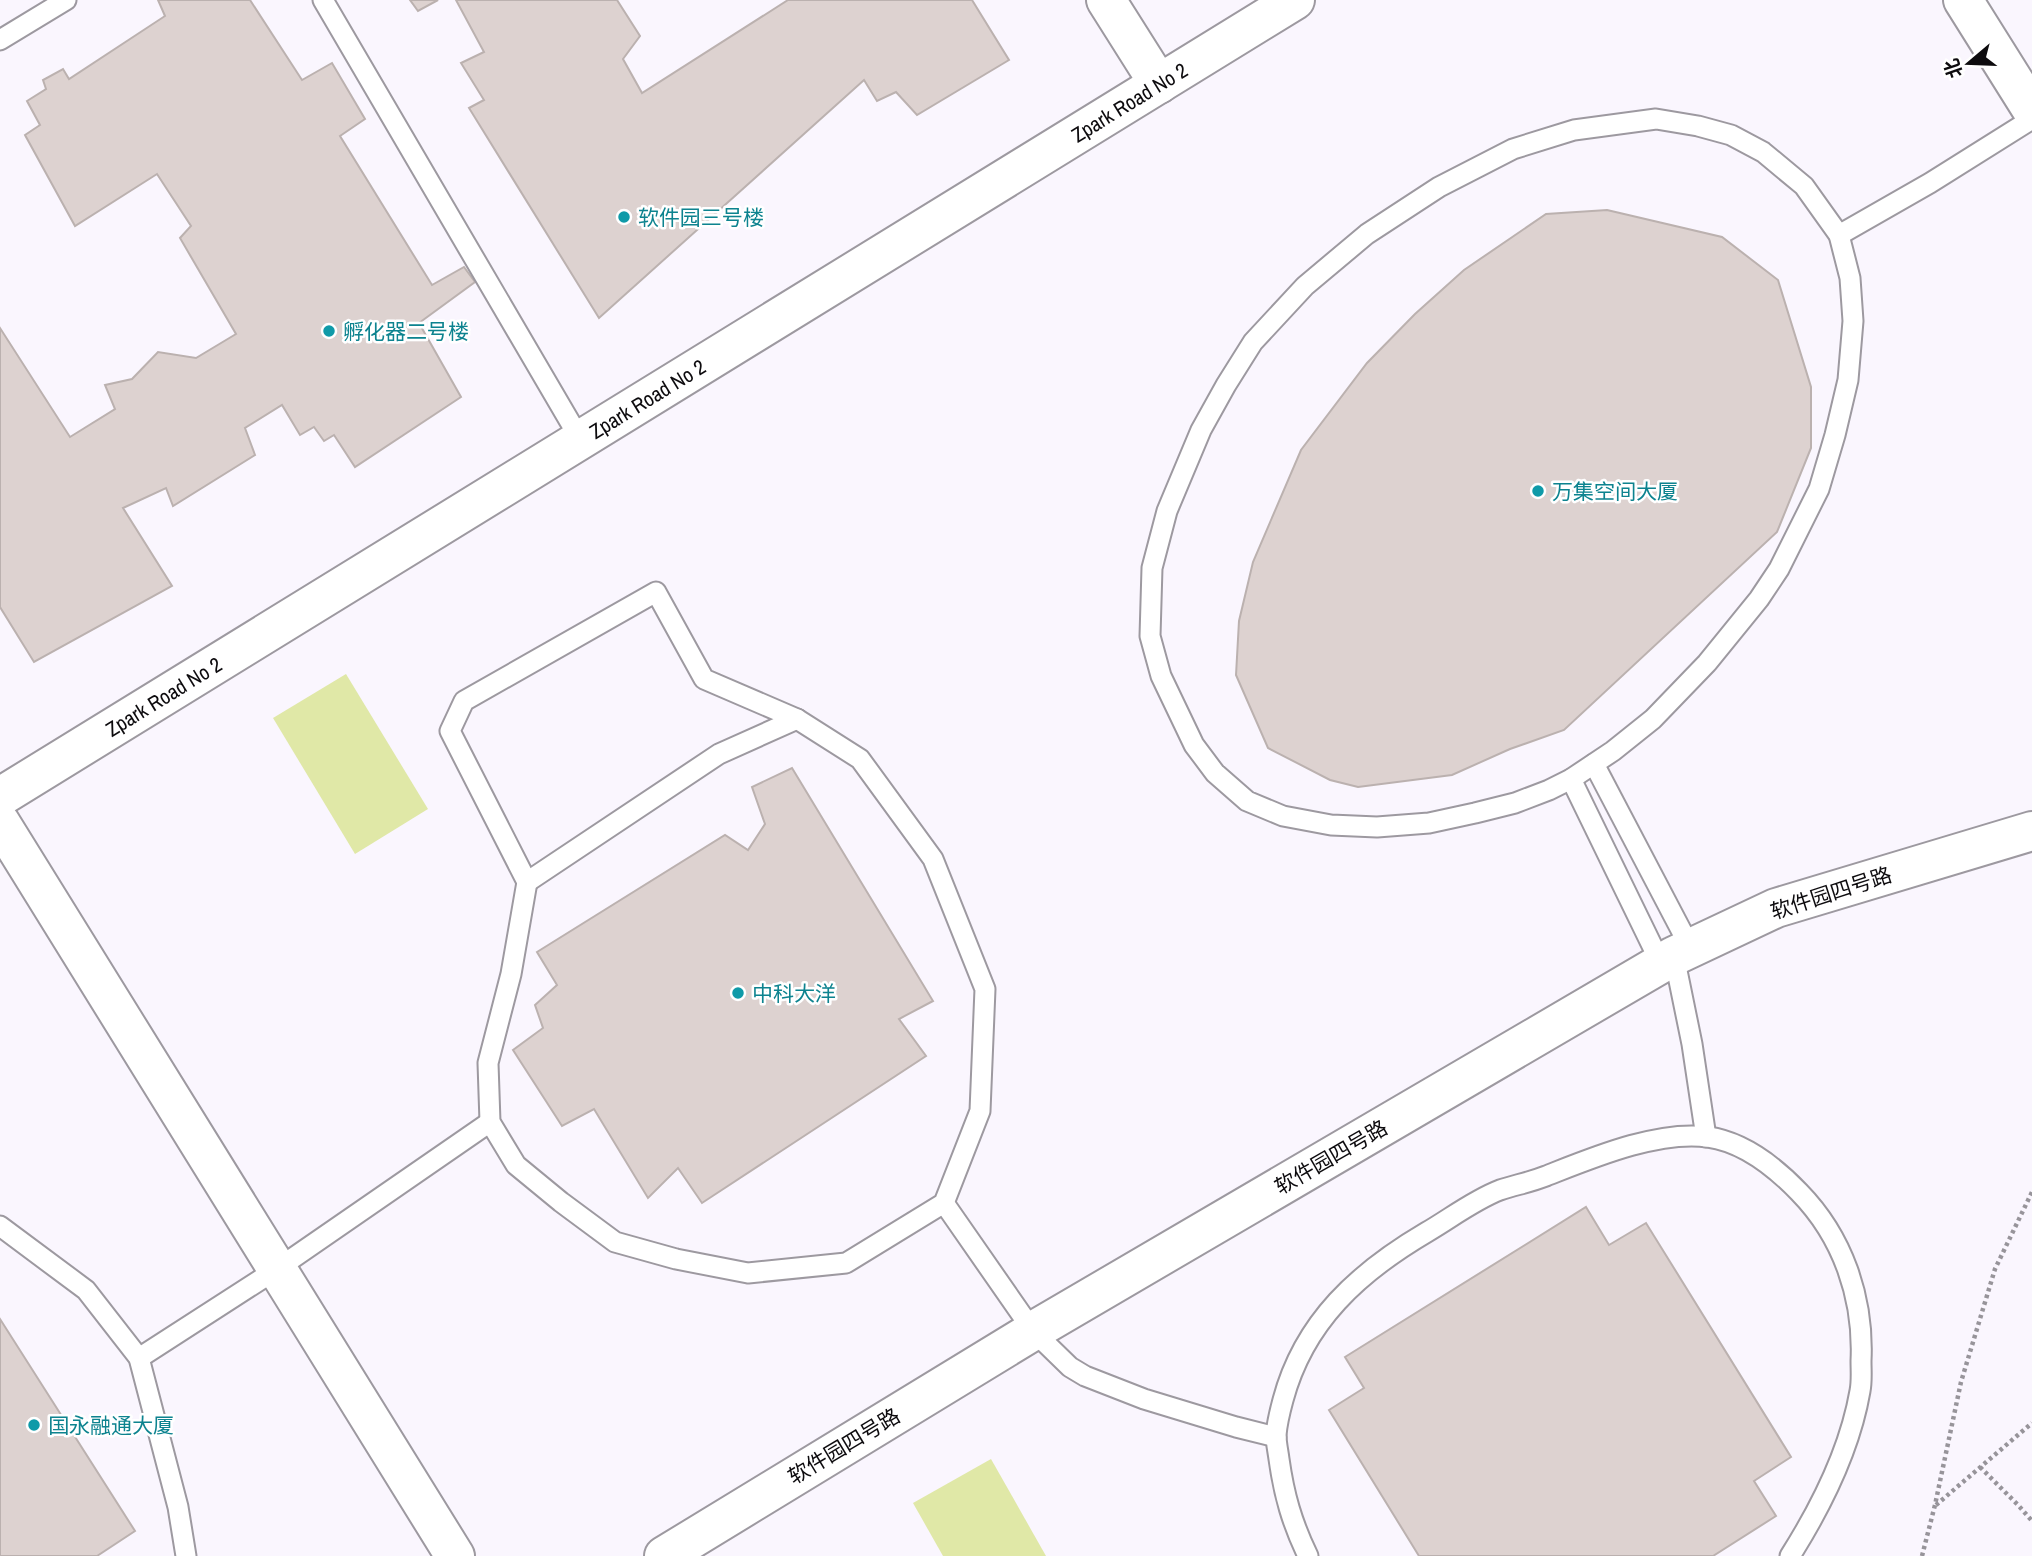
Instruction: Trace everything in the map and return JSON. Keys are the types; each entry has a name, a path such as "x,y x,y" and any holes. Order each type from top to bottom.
{"street":[{"path":"1107,0 1159,84"},
{"name":"Zpark Road No 2","path":"0,797 1295,0"},
{"path":"1962,0 2032,110"},
{"path":"0,822 455,1556"},
{"name":"软件园四号路","path":"664,1556 1033,1331 1675,956 1776,908 2032,831"}],"lane":[{"path":"0,40 66,0"},
{"path":"323,0 580,439"},
{"path":"1656,119 1731,135 1763,152 1804,186 1839,236 1850,278 1853,321 1848,380 1819,489 1779,569 1707,663 1653,719 1594,764 1571,779 1515,803 1429,823 1377,827 1331,825 1283,816 1247,801 1215,773 1194,745 1161,676 1150,636 1152,568 1167,511 1201,430 1253,342 1305,286 1367,234 1439,187 1513,149 1574,130 1656,119"},
{"path":"1839,236 2032,119"},
{"path":"656,592 704,679 797,719 860,759 933,859 985,989 980,1111 944,1203 846,1263 748,1273 676,1259 615,1242 516,1165 490,1122 488,1063 511,974 527,881 450,732 464,701 656,592"},
{"path":"527,881 719,754 797,719"},
{"path":"1594,764 1675,956 1706,1137"},
{"path":"1571,779 1675,956"},
{"path":"139,1359 490,1122"},
{"path":"1308,1556 1289,1513 1276,1437 1279,1414 1292,1369 1310,1334 1326,1313 1371,1269 1400,1247 1499,1191 1628,1146 1673,1138 1706,1137 1733,1142 1757,1157 1786,1178 1809,1202 1832,1235 1847,1266 1858,1302 1862,1343 1860,1390 1850,1430 1816,1514 1790,1556"},
{"path":"944,1203 1033,1331 1070,1367 1085,1376 1144,1399 1276,1437"},
{"path":"0,1226 86,1290 139,1359 178,1507 186,1556"}],"path":[{"path":"1922,1556 1961,1382 1994,1269 2032,1192"},
{"path":"1935,1506 2032,1423"},
{"path":"1980,1468 2032,1521"}],"green space":[{"path":"346,674 428,809 355,854 273,718"},
{"path":"991,1459 1046,1556 943,1556 913,1503"}],"building":[{"name":"孵化器二号楼","path":"158,0 250,0 302,80 332,63 365,119 340,136 432,285 464,267 475,282 419,323 461,397 355,467 334,435 324,441 314,427 300,435 282,405 245,428 255,455 173,506 166,488 123,508 172,586 34,662 0,607 0,328 70,437 115,409 105,385 132,379 158,352 196,358 236,334 180,238 191,226 157,174 75,226 25,135 40,125 27,101 46,89 43,80 63,69 69,79 165,16"},
{"path":"410,0 438,0 418,11"},
{"name":"软件园三号楼","path":"456,0 617,0 640,36 623,59 642,93 788,0 972,0 1009,60 917,115 896,92 877,101 864,80 599,318 469,108 484,100 461,63 484,52"},
{"name":"万集空间大厦","path":"1607,210 1722,237 1778,280 1811,387 1811,448 1777,532 1564,730 1510,749 1452,775 1358,787 1330,780 1268,748 1236,675 1239,621 1253,562 1301,450 1367,363 1415,314 1464,270 1546,214"},
{"name":"中科大洋","path":"792,768 933,1001 899,1019 926,1056 702,1203 678,1168 648,1198 594,1109 562,1126 513,1050 543,1028 535,1005 557,985 537,952 725,835 748,850 765,824 752,787"},
{"path":"1586,1207 1609,1245 1646,1223 1791,1457 1754,1481 1776,1516 1713,1556 1419,1556 1329,1410 1364,1388 1345,1357"},
{"name":"国永融通大厦","path":"0,1319 135,1531 97,1556 0,1556"}],"place":[{"name":"软件园三号楼","path":"624,217"},
{"name":"孵化器二号楼","path":"329,331"},
{"name":"万集空间大厦","path":"1538,491"},
{"name":"中科大洋","path":"738,993"},
{"name":"国永融通大厦","path":"34,1425"}]}
